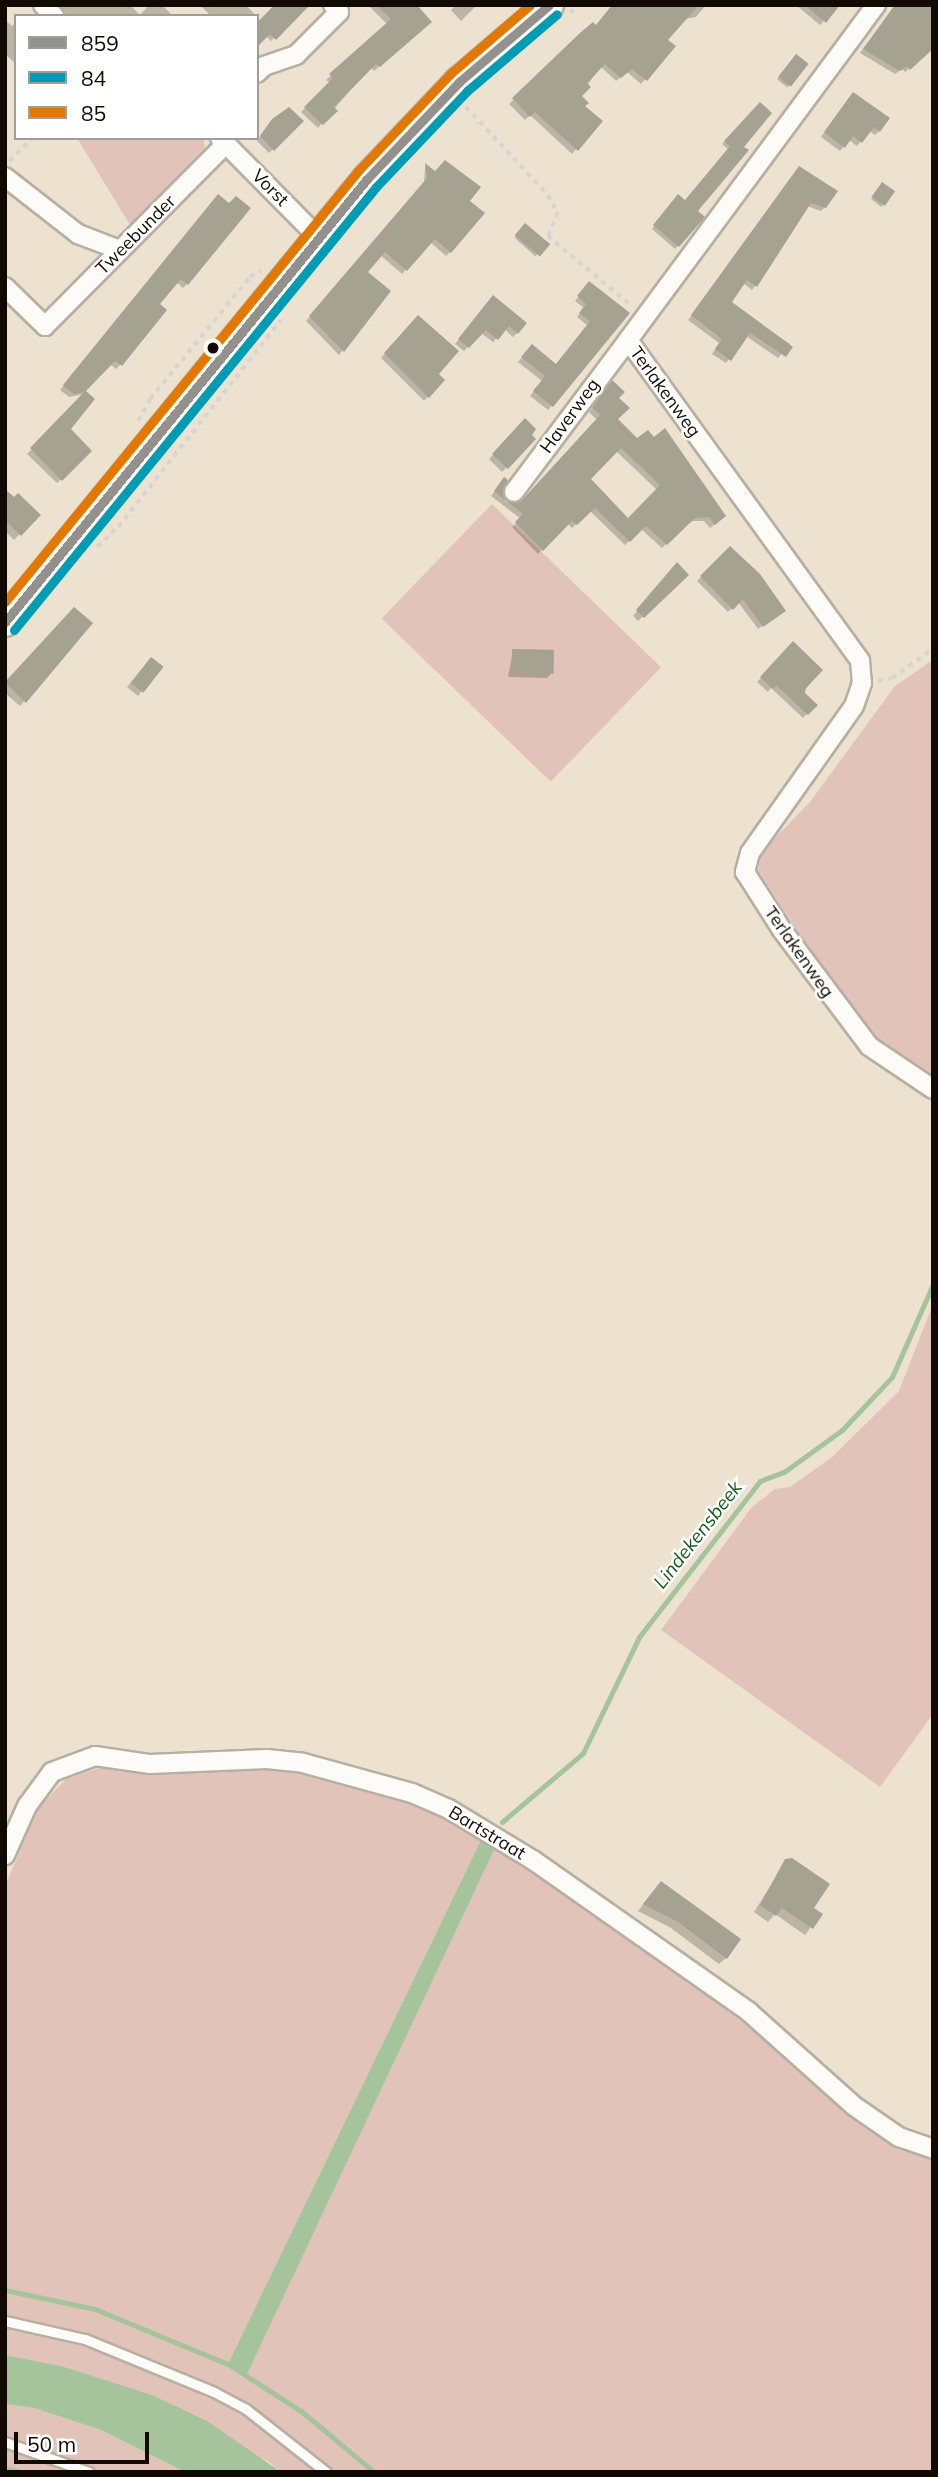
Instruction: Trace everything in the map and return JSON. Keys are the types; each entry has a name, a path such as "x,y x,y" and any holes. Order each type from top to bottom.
{"main road":[{"path":"5,622 319,238 423,117 549,5"}],"street":[{"path":"259,71 264,66 296,55 339,12 332,5"},
{"name":"Terlakenweg","path":"876,5 647,318 628,340 860,661 862,683 854,706 750,852 745,873 796,950 869,1046 933,1089"},
{"name":"Vorst","path":"223,141 319,238"},
{"name":"Tweebunder","path":"5,287 45,326 223,141"},
{"path":"5,177 78,234 120,250"},
{"name":"Haverweg","path":"514,492 628,340"},
{"name":"Bartstraat","path":"5,1855 27,1806 52,1772 95,1756 150,1764 267,1759 303,1763 412,1793 483,1829 553,1874 749,2012 854,2106 899,2137 933,2149"}],"lane":[{"path":"5,2321 85,2339 214,2392 273,2429 326,2472"},
{"path":"5,2442 89,2472"}],"path":[{"path":"464,106 548,195 558,213 548,236 647,318"},
{"path":"5,166 31,140"},
{"path":"133,431 150,398 218,315"},
{"path":"862,683 892,678 933,649"}],"shaded area":[{"path":"78,140 203,140 205,148 130,225"},
{"path":"492,504 661,667 551,782 382,618"},
{"path":"933,660 933,1075 873,1039 846,1007 758,870 761,852 810,802 895,686"},
{"path":"933,1304 933,1714 880,1787 661,1630 752,1507 775,1489 790,1487 832,1457 899,1391"},
{"path":"230,1766 280,1769 376,1791 432,1811 481,1840 228,2364 247,2373 495,1848 614,1924 741,2016 848,2113 897,2145 933,2158 933,2472 281,2472 269,2462 61,2366 5,2355 5,1886 38,1808 66,1779 102,1767 172,1772"},
{"path":"481,1840 495,1848 247,2374 228,2364"},
{"path":"5,2355 61,2366 152,2395 207,2421 281,2472 185,2472 101,2430 34,2408 5,2404"},
{"path":"5,2404 34,2408 101,2430 185,2472 5,2472"}],"building":[{"path":"274,5 310,5 276,40 270,34 259,45 259,21"},
{"path":"376,5 417,5 432,22 380,67 376,64 334,107 338,111 323,125 304,107 333,78 329,74 391,19"},
{"path":"612,5 699,5 668,40 676,46 647,81 632,69 621,78 605,64 587,83 591,87 582,96 589,103 585,106 603,121 578,151 535,112 530,117 512,98 581,32 593,22 596,25"},
{"path":"805,5 840,5 826,23"},
{"path":"895,5 933,5 933,49 910,70 907,66 900,71 863,49"},
{"path":"796,54 809,64 791,87 778,77"},
{"path":"853,92 890,118 880,132 874,127 862,143 853,136 845,148 824,132"},
{"path":"760,102 772,113 744,147 749,150 698,211 705,217 679,247 653,225 678,194 685,200 730,146 724,141"},
{"path":"289,107 304,121 274,151 260,136 272,119"},
{"path":"445,160 481,187 470,201 485,213 451,253 435,239 407,271 385,252 368,272 391,291 344,352 309,316 427,178 425,163 435,171"},
{"path":"799,166 838,191 826,208 811,203 757,287 747,280 732,302 793,347 786,357 750,333 731,361 715,349 722,339 691,315"},
{"path":"882,182 895,191 885,206 872,197"},
{"path":"218,194 229,203 236,196 251,208 188,285 181,279 160,304 167,310 122,366 115,361 86,391 95,399 71,429 92,451 62,481 30,448 84,392 74,394 63,385"},
{"path":"525,223 550,244 540,256 515,235"},
{"path":"589,281 630,313 553,407 533,391 545,376 521,357 532,344 556,364 590,321 579,313 586,304 577,296"},
{"path":"493,295 527,323 518,334 509,326 498,340 486,330 469,348 458,339"},
{"path":"418,315 459,351 439,374 445,380 429,398 384,353"},
{"path":"612,380 625,392 619,398 630,408 618,419 637,438 648,430 654,437 665,428 726,516 715,525 709,517 695,518 667,545 646,526 630,542 595,508 577,525 572,521 543,551 515,522 523,514 494,491 504,477 508,480 503,491 507,501 523,499 600,415 592,407","holes":["621,448 660,485 628,518 591,479"]},
{"path":"525,418 536,429 532,435 536,439 508,469 492,454"},
{"path":"5,489 14,497 18,493 41,515 21,536 5,520"},
{"path":"730,546 760,574 786,611 763,627 743,599 733,610 700,576"},
{"path":"677,562 689,575 644,618 636,610"},
{"path":"74,607 93,623 26,703 5,682"},
{"path":"793,641 823,670 806,688 805,693 818,705 808,715 776,685 773,689 760,677"},
{"path":"512,649 554,650 554,674 512,673"},
{"path":"151,657 164,667 143,693 131,683"},
{"path":"792,1858 830,1884 814,1908 823,1914 813,1929 782,1908 776,1916 760,1905 785,1859"},
{"path":"661,1881 741,1939 727,1959 678,1922 643,1904"}],"waterway":[{"name":"Lindekensbeek","path":"502,1822 583,1753 639,1637 760,1481 784,1472 842,1430 892,1377 933,1284"},
{"path":"5,2290 95,2309 228,2364 301,2411 374,2472"},
{"path":"5,2468 20,2472"}],"transit line":[{"name":"85","path":"5,602 358,171 450,74 530,5"},
{"name":"859","path":"5,622 367,179 459,82 549,5"},
{"name":"84","path":"14,630 376,187 467,91 557,14"}]}
